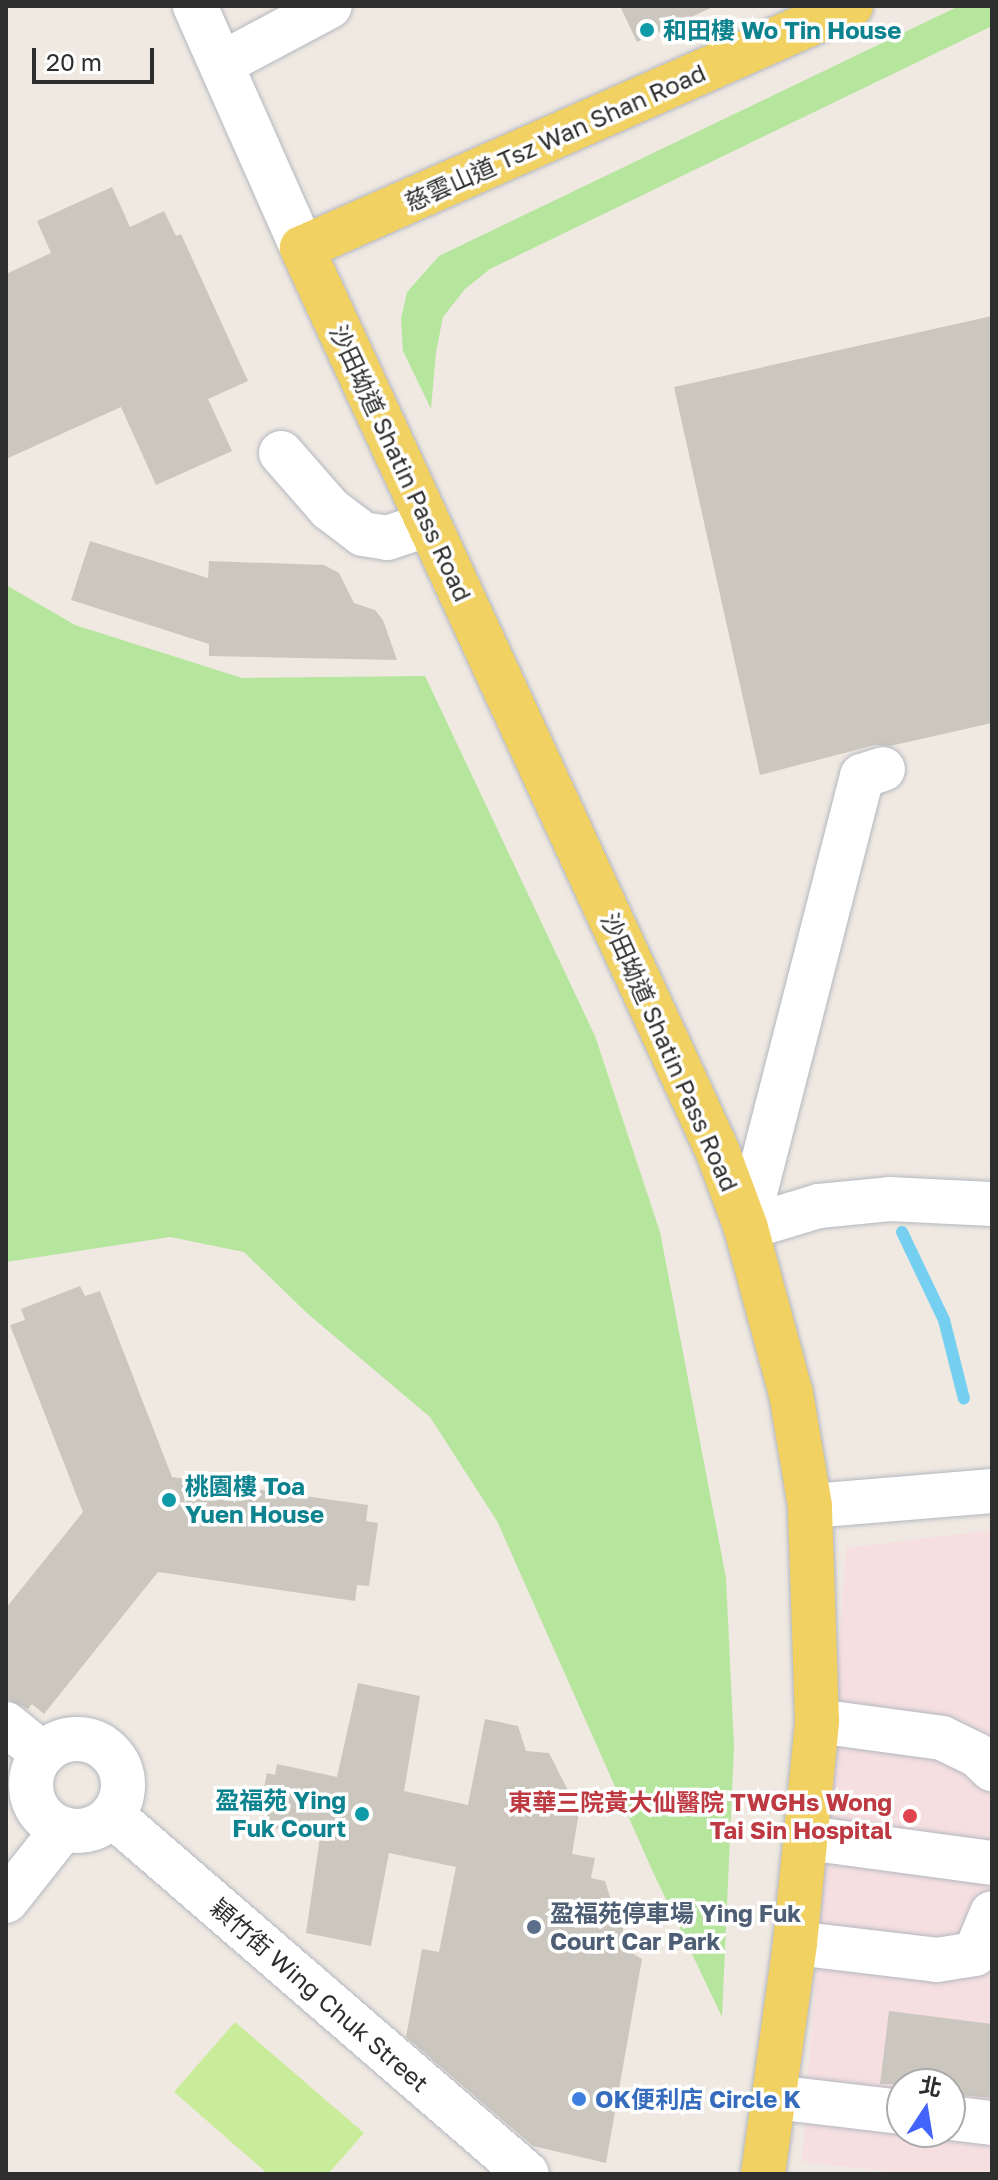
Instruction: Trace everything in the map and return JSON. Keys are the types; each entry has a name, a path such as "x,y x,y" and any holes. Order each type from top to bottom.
{"main road":[{"name":"慈雲山道 Tsz Wan Shan Road","path":"302,248 851,6"},
{"name":"沙田坳道 Shatin Pass Road","path":"302,248 717,1150 746,1228 791,1394 810,1506 817,1721 795,1943 763,2174"}],"street":[{"name":"沙田坳道 Shatin Pass Road","path":"195,6 302,248"},
{"path":"221,64 330,6"},
{"path":"281,453 330,509 363,534 395,537 429,524"},
{"path":"746,1228 862,776 883,769"},
{"path":"746,1228 819,1206 890,1199 992,1204"},
{"path":"810,1506 992,1491"},
{"path":"817,1721 942,1738 977,1755 992,1769"},
{"path":"6,1724 43,1754"},
{"path":"71,1739 102,1746 114,1757 123,1779 121,1802 113,1816 90,1830 63,1829 49,1822 33,1797 31,1782 43,1754 71,1739"},
{"name":"穎竹街 Wing Chuk Street","path":"113,1816 534,2166"},
{"path":"6,1901 63,1829"},
{"path":"807,1838 992,1863"},
{"path":"795,1943 937,1960 975,1954 992,1913"},
{"path":"774,2097 886,2110"},
{"path":"966,2120 992,2123"}],"shaded area":[{"name":"東華三院黃大仙醫院 TWGHs Wong Tai Sin Hospital","path":"992,1530 992,2174 913,2174 802,2162 846,1548"}],"green space":[{"path":"959,6 992,6 992,26 490,269 465,289 443,317 436,352 431,409 403,351 401,319 407,292 439,256"},
{"path":"6,585 75,625 242,678 425,676 595,1036 660,1232 726,1578 734,1747 722,2017 653,1872 497,1521 430,1417 308,1314 244,1252 170,1237 6,1262"},
{"path":"235,2022 364,2133 328,2174 268,2174 174,2092"}],"building":[{"name":"和田樓 Wo Tin House","path":"620,6 715,6 637,42"},
{"path":"112,187 130,227 164,211 176,236 181,234 248,381 208,399 232,451 156,485 121,407 6,459 6,274 51,253 37,221"},
{"path":"992,316 992,723 890,746 875,745 760,775 674,387"},
{"path":"90,541 208,578 209,561 324,565 339,573 354,603 375,610 383,620 397,660 209,656 209,644 71,600"},
{"name":"桃園樓 Toa Yuen House","path":"80,1286 85,1296 100,1291 172,1477 368,1505 366,1521 378,1523 369,1586 357,1585 355,1601 158,1572 44,1714 32,1704 28,1709 6,1699 6,1608 83,1512 10,1325 25,1320 21,1309"},
{"name":"盈福苑停車場 Ying Fuk Court Car Park","path":"358,1683 420,1696 404,1791 468,1805 485,1719 518,1726 526,1751 549,1753 579,1812 572,1854 595,1858 591,1878 605,1881 612,1903 623,1905 623,1948 642,1959 606,2163 533,2146 406,2037 422,1949 439,1952 456,1867 389,1853 371,1946 306,1933 320,1837 264,1826 267,1815 259,1813 267,1773 275,1775 277,1764 337,1777"},
{"path":"889,2011 992,2024 992,2098 966,2096 966,2068 886,2068 886,2084 880,2084"}],"waterway":[{"path":"902,1232 944,1320 964,1399"}],"place":[{"name":"和田樓 Wo Tin House","path":"647,30"},
{"name":"桃園樓 Toa Yuen House","path":"169,1500"},
{"name":"盈福苑 Ying Fuk Court","path":"362,1814"},
{"name":"東華三院黃大仙醫院 TWGHs Wong Tai Sin Hospital","path":"910,1816"},
{"name":"盈福苑停車場 Ying Fuk Court Car Park","path":"534,1927"},
{"name":"OK便利店 Circle K","path":"579,2099"}]}
